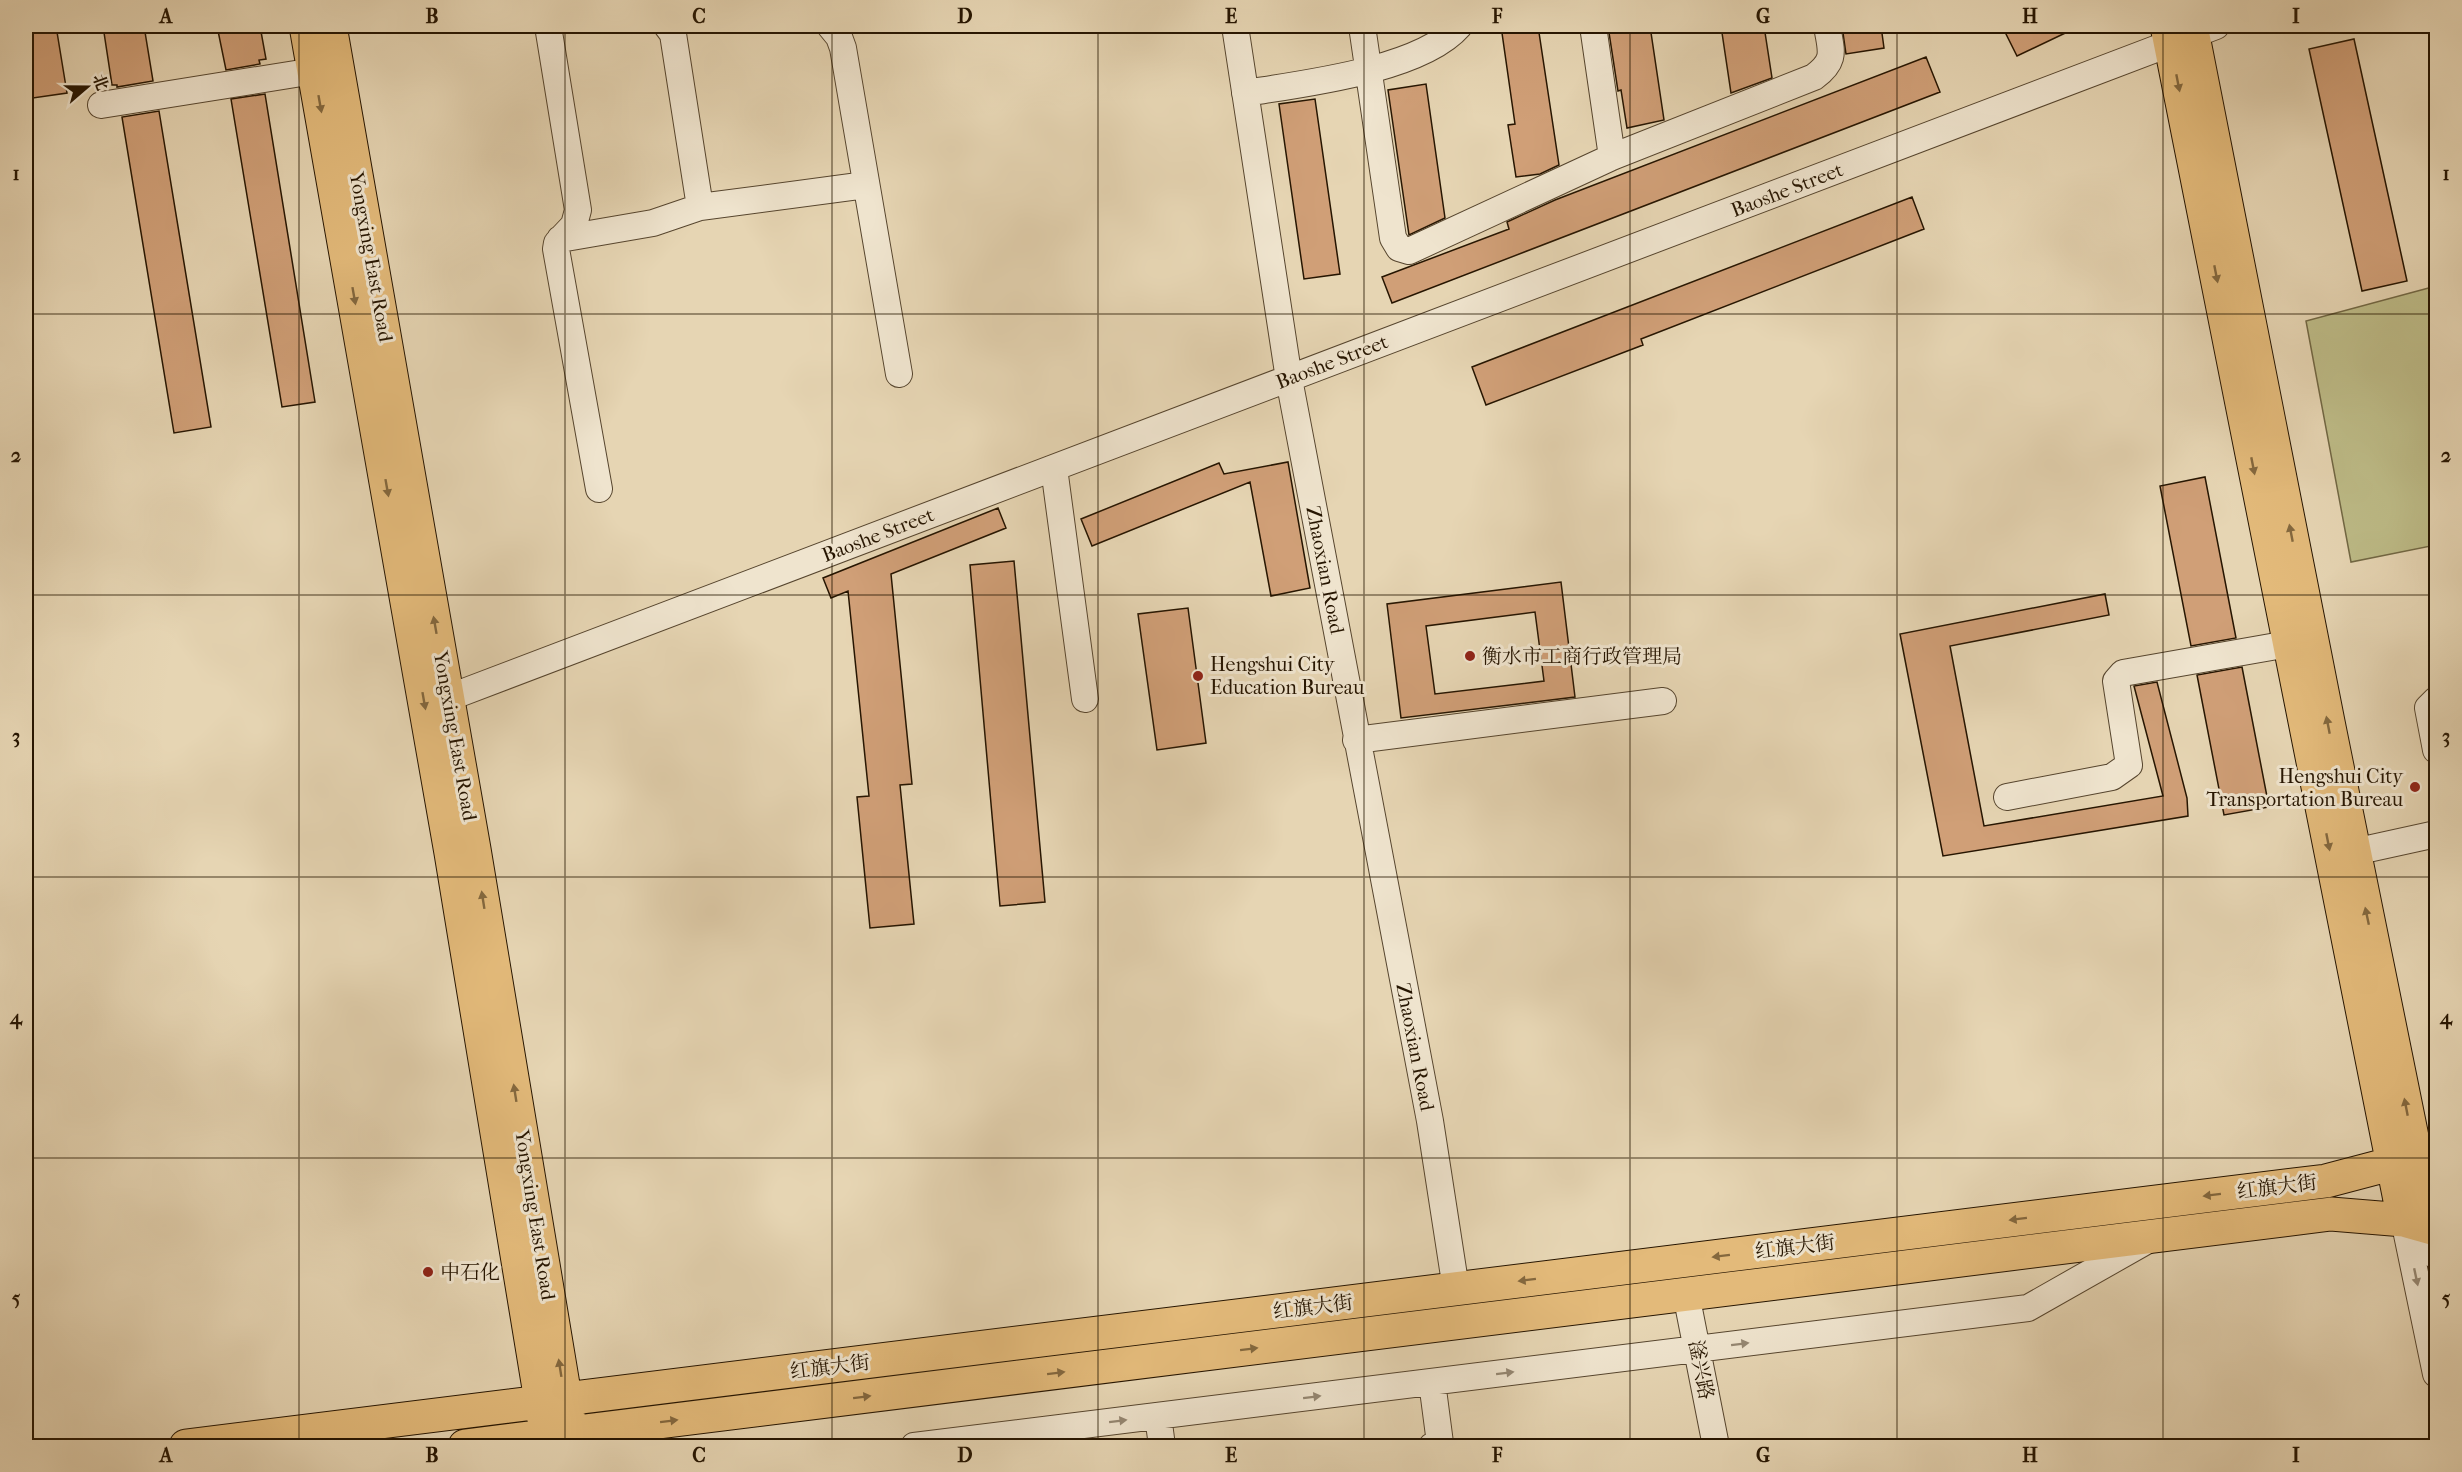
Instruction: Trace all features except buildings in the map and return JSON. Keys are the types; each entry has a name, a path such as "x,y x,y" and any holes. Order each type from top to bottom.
{"main road":[{"name":"Yongxing East Road","path":"306,26 451,852 554,1402"},
{"name":"Yongxing East Road","path":"330,26 448,698 560,1441"},
{"path":"2187,31 2288,644 2424,1195"},
{"path":"2187,31 2424,1195"},
{"name":"红旗大街","path":"186,1446 2326,1181 2424,1195"},
{"name":"红旗大街","path":"465,1446 625,1437 1686,1294 2331,1214 2424,1195"}],"street":[{"path":"548,26 578,210 574,225 560,239 556,249 599,489"},
{"path":"667,26 673,34 700,207"},
{"path":"830,26 839,37 843,48 899,374"},
{"name":"Zhaoxian Road","path":"1234,26 1289,379 1430,1121 1455,1289"},
{"path":"1362,26 1393,238 1399,248 1409,251 1612,158 1814,77 1826,68 1832,58 1827,26"},
{"path":"1245,93 1335,78 1427,51 1448,38 1458,26"},
{"path":"1593,26 1612,158"},
{"name":"Baoshe Street","path":"448,698 1289,379 2187,31"},
{"path":"101,105 314,71"},
{"path":"560,239 653,223 700,207 866,185"},
{"path":"1054,468 1085,699"},
{"path":"2007,797 2112,777 2128,765 2116,681 2123,673 2288,644"},
{"path":"2436,700 2427,708 2436,750"},
{"path":"1356,740 1663,701"},
{"path":"2354,852 2436,834"},
{"path":"2424,1195 2436,1374"},
{"path":"914,1446 2028,1308 2156,1235"},
{"name":"滏兴路","path":"1686,1294 1716,1446"},
{"path":"1432,1382 1440,1443 1432,1446"},
{"path":"1158,1416 1162,1446"}],"shaded area":[{"path":"2436,286 2436,545 2351,562 2306,321"}],"place":[{"name":"衡水市工商行政管理局","path":"1470,656"},
{"name":"Hengshui City Education Bureau","path":"1198,676"},
{"name":"Hengshui City Transportation Bureau","path":"2415,787"},
{"name":"中石化","path":"428,1272"}]}
